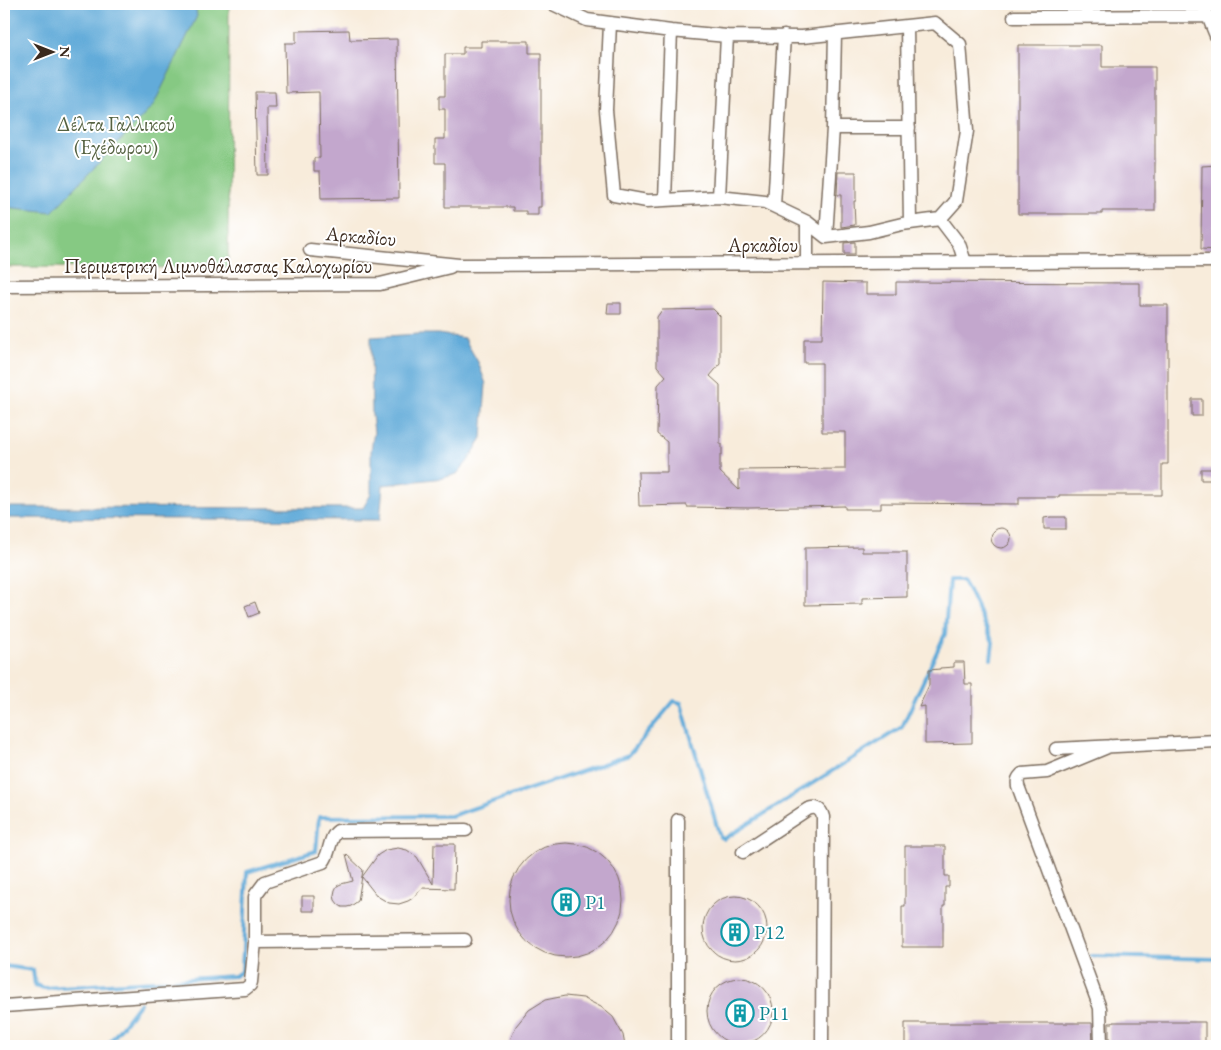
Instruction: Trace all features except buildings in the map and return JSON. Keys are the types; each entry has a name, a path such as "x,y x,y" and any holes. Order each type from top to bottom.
{"street":[{"path":"553,4 587,20 671,32 727,36 802,37 935,23 960,44 967,131 956,202 940,220 826,237 807,222 765,202 719,197 647,201 614,195 606,110 610,24"},
{"path":"1014,17 1206,10 1217,38"},
{"path":"907,26 910,223"},
{"path":"665,200 671,32"},
{"path":"826,237 833,128 835,33"},
{"path":"719,197 727,36"},
{"path":"774,206 784,36"},
{"path":"833,128 909,128"},
{"path":"940,220 959,244 965,262"},
{"path":"807,222 807,263"},
{"name":"Αρκαδίου","path":"310,250 460,265 1217,262"},
{"name":"Περιμετρική Λιμνοθάλασσας Καλοχωρίου","path":"4,286 380,284 460,265"},
{"path":"1056,749 1217,741"},
{"path":"1101,1046 1100,1008 1017,781 1022,774 1047,772 1110,746"},
{"path":"743,852 808,809 818,808 821,812 823,817 822,1046"},
{"path":"678,820 678,1046"},
{"path":"4,1006 245,990 251,982 255,942 255,897 262,885 267,881 323,862 327,856 332,838 341,831 466,830"},
{"path":"255,942 465,940"}],"green space":[{"name":"Δέλτα Γαλλικού (Εχέδωρου)","path":"4,4 229,4 228,268 4,267"}],"water":[{"path":"4,4 195,4 197,16 153,106 52,212 4,207"},
{"path":"438,334 464,338 478,362 486,384 482,438 468,461 457,474 443,478 383,485 380,520 4,518 4,507 363,508 371,494 371,450 374,432 371,337"}],"waterway":[{"path":"4,966 33,970 35,985 44,988 235,976 242,971 247,872 316,851 319,817 451,816 629,755 674,701 681,703 720,837 724,839 902,727 945,634 949,580 964,580 993,642 991,659"},
{"path":"1091,956 1217,959"},
{"path":"107,1046 140,1003"}],"place":[{"name":"P1","path":"566,902"},
{"name":"P12","path":"735,932"},
{"name":"P11","path":"740,1013"}]}
